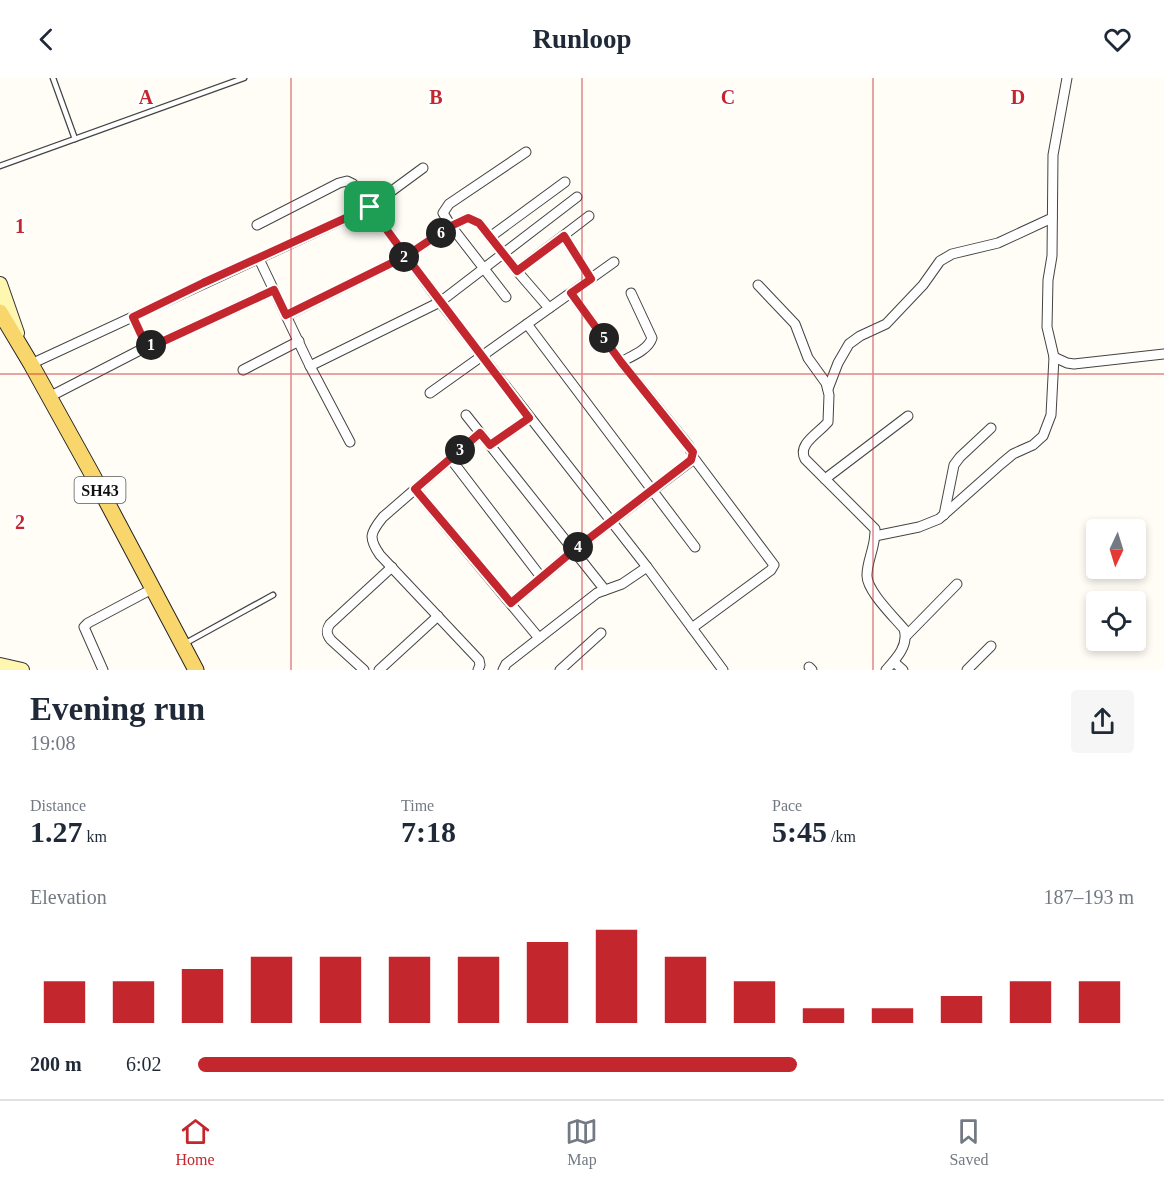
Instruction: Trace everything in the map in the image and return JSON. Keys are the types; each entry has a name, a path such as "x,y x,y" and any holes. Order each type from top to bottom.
{"main road":[{"name":"SH43","path":"0,312 28,358 195,670"}],"street":[{"path":"875,536 930,525 1013,454 1033,445 1043,436 1051,415 1057,359 1047,327 1048,280 1052,256 1053,155 1067,78"},
{"path":"506,297 443,213 449,204 526,152"},
{"path":"0,284 28,358 133,317 370,207 423,168"},
{"path":"257,225 339,183 347,181 353,184 440,303 647,567 723,670"},
{"path":"490,237 565,182"},
{"path":"310,366 440,303 577,197"},
{"path":"517,271 589,216"},
{"path":"286,315 406,256 451,226 468,218 479,223 549,308"},
{"path":"906,636 868,583 867,576 875,536 872,525 805,459 803,449 828,422 828,389 838,363 849,344 860,336 886,324 923,285 940,261 952,254 998,243 1052,218"},
{"path":"564,236 591,279"},
{"path":"259,259 310,366 350,442"},
{"path":"430,393 614,262"},
{"path":"758,285 795,324 808,358 828,389"},
{"path":"49,397 150,345 160,343 274,290"},
{"path":"621,362 645,348 652,338 631,292"},
{"path":"571,293 621,362 688,446 693,457 774,565 771,570 692,628"},
{"path":"133,317 142,338 150,345"},
{"path":"527,324 695,547"},
{"path":"243,370 299,341"},
{"path":"1057,359 1074,364 1164,354"},
{"path":"466,415 605,590"},
{"path":"825,479 908,416"},
{"path":"490,445 529,418"},
{"path":"944,515 954,465 992,428"},
{"path":"478,670 480,665 478,660 392,567 373,544 372,536 375,527 383,517 480,433"},
{"path":"511,603 574,550 693,457"},
{"path":"450,458 541,577"},
{"path":"415,489 538,638"},
{"path":"364,670 331,640 327,635 327,629 392,567"},
{"path":"503,670 506,664 597,593 622,584 647,567"},
{"path":"886,670 904,646 906,636 957,584"},
{"path":"103,670 84,627 152,589"},
{"path":"379,670 438,616"},
{"path":"560,670 601,633"},
{"path":"967,670 991,646"},
{"path":"894,662 903,670"},
{"path":"0,665 22,670"}],"lane":[{"path":"54,78 75,139"},
{"path":"0,166 244,78"},
{"path":"183,645 273,595"}],"route":[{"path":"370,207 133,317 145,343 155,345 274,290 286,315 406,256 529,418 490,445 480,433 415,489 511,603 574,550 691,460 693,452 621,362 571,293 591,279 564,236 517,271 479,223 468,218 451,226 406,256 370,207"}]}
